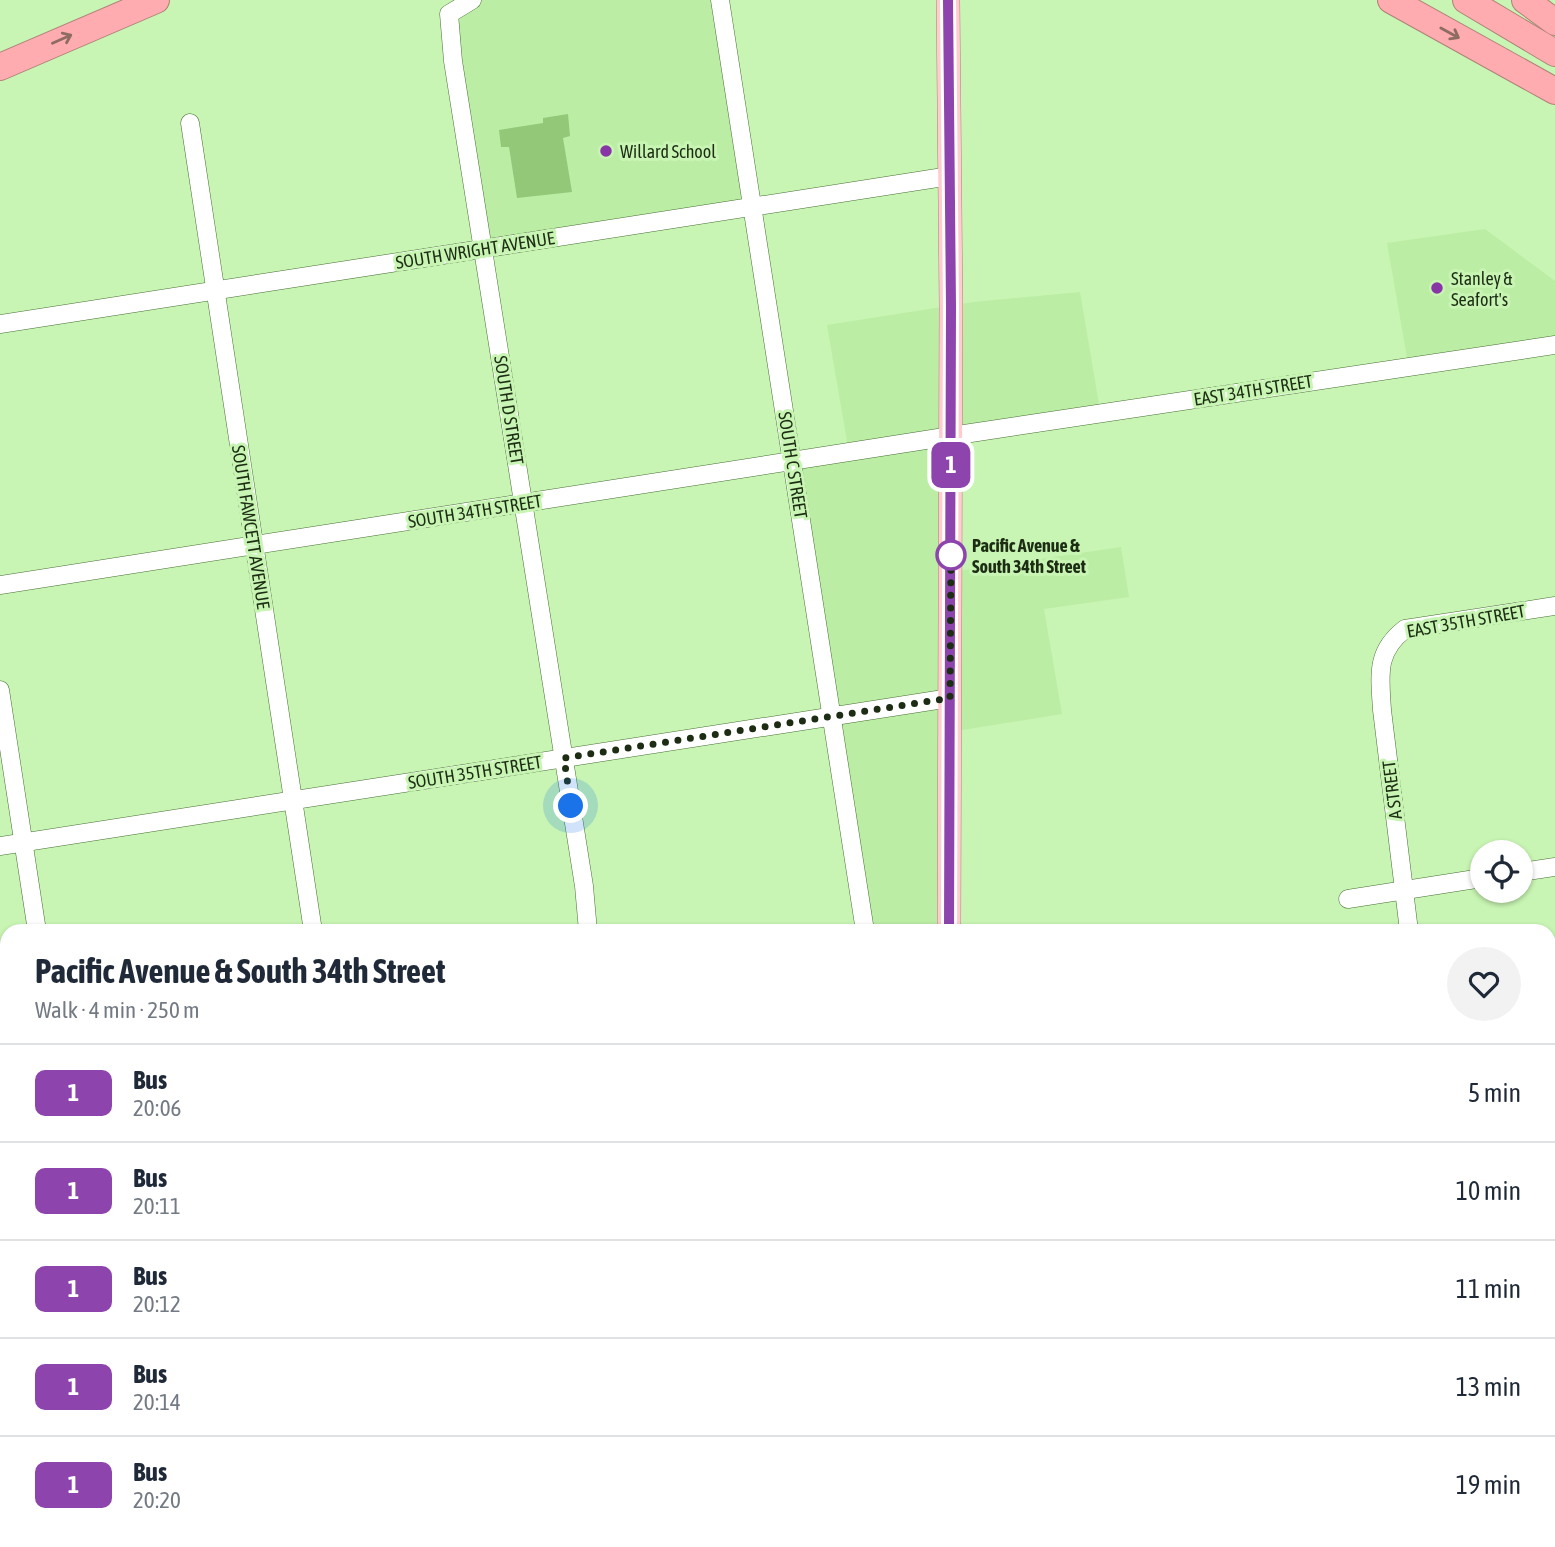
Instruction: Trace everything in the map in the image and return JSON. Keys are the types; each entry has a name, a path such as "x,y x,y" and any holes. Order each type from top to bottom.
{"highway":[{"path":"0,67 156,0"},
{"path":"1391,0 1555,91"},
{"path":"1466,0 1555,53"},
{"path":"1525,0 1555,22"}],"main road":[{"path":"948,0 951,436 949,924"}],"street":[{"name":"SOUTH D STREET","path":"472,0 449,14 456,80 584,886 587,924"},
{"name":"SOUTH C STREET","path":"720,0 864,924"},
{"name":"SOUTH FAWCETT AVENUE","path":"190,122 312,924"},
{"name":"SOUTH WRIGHT AVENUE","path":"0,324 950,176"},
{"name":"EAST 34TH STREET","path":"951,436 1555,345"},
{"name":"SOUTH 34TH STREET","path":"0,585 951,436"},
{"name":"EAST 35TH STREET","path":"1385,649 1393,638 1405,629 1555,606"},
{"name":"A STREET","path":"1385,649 1380,677 1381,699 1408,924"},
{"path":"0,690 36,924"},
{"name":"SOUTH 35TH STREET","path":"0,846 950,698"},
{"path":"1533,870 1555,867"},
{"path":"1348,899 1470,880"}],"shaded area":[{"name":"Willard School","path":"472,0 720,0 753,207 484,248 449,14"},
{"path":"568,114 570,136 563,138 572,192 517,198 509,147 501,147 499,130 543,123 543,118"},
{"path":"1485,229 1555,281 1555,346 1409,369 1387,243"},
{"path":"1080,292 1101,416 951,437 951,572 1121,547 1129,597 1044,609 1062,714 950,732 949,924 864,924 792,461 849,453 827,325 974,302"}],"bus line":[{"name":"1","path":"948,0 951,306 949,924"}],"place":[{"name":"Willard School","path":"606,151"},
{"name":"Stanley & Seafort's","path":"1437,288"},
{"name":"Pacific Avenue & South 34th Street","path":"951,555"}],"route":[{"path":"571,806 564,758 950,698 951,551 951,555"}]}
